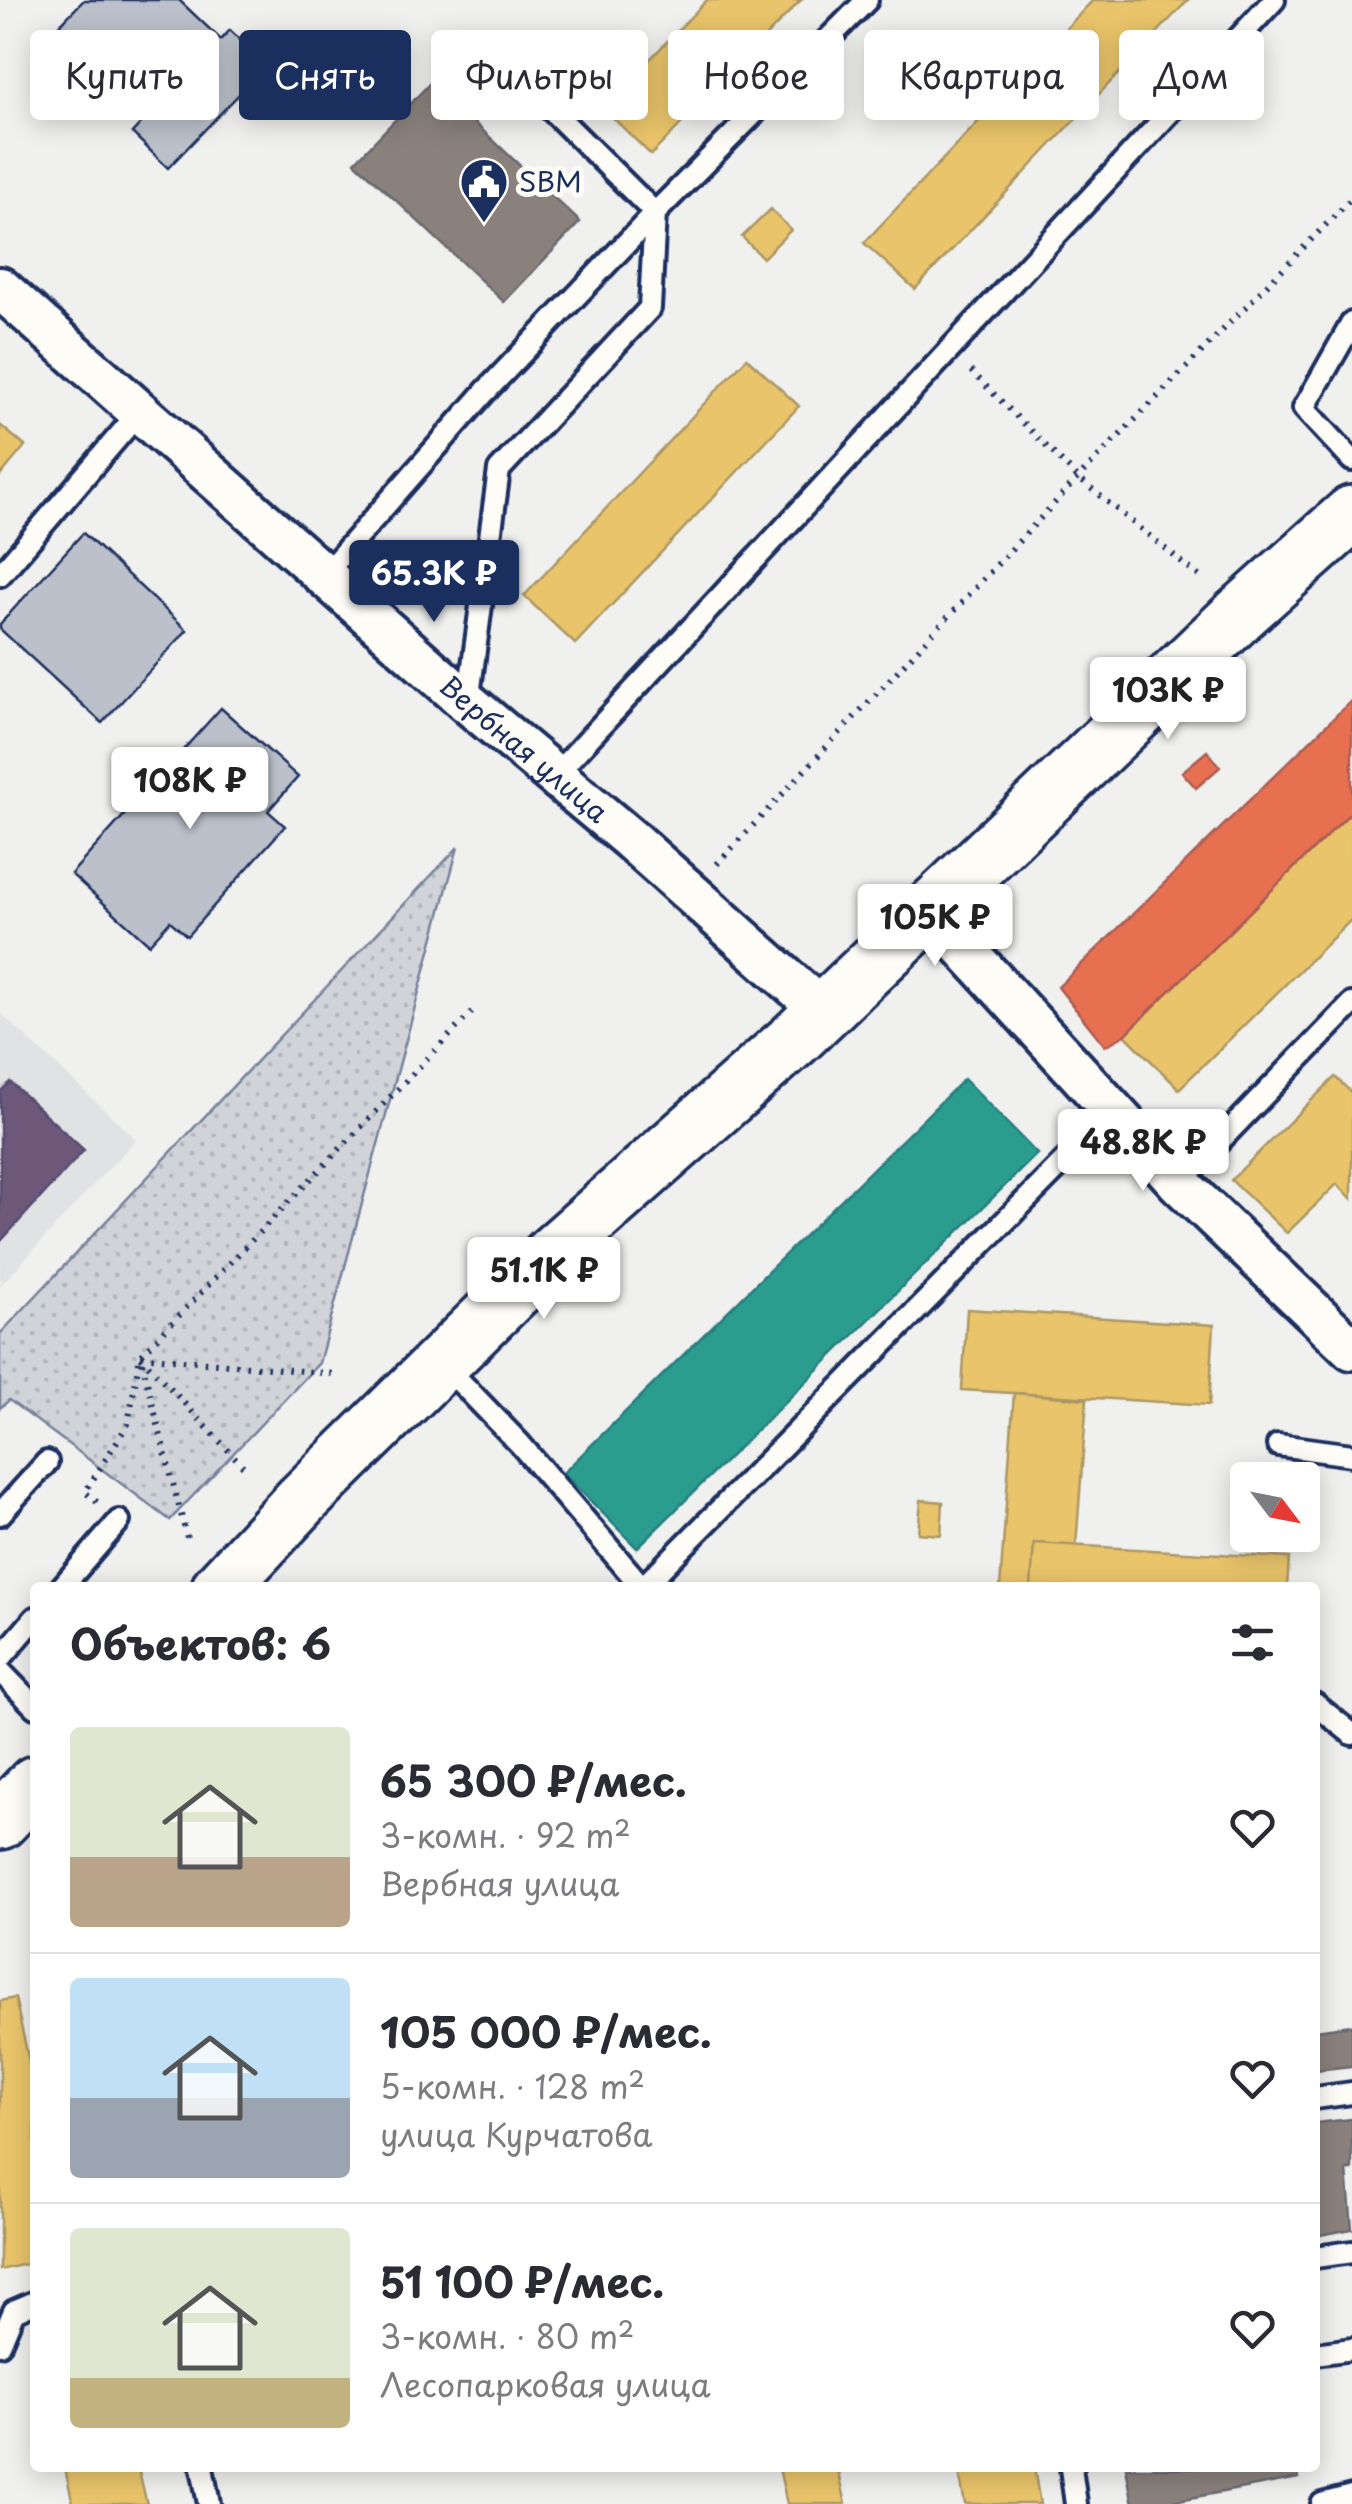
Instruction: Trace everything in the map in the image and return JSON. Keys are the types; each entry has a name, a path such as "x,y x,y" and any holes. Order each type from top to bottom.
{"main road":[{"path":"226,1582 302,1500 553,1253 824,1012 1238,616 1352,514"},
{"path":"0,1821 30,1789"}],"street":[{"name":"Вербная улица","path":"0,288 824,1012"},
{"path":"930,911 1179,1183 1352,1349"}],"lane":[{"path":"326,574 485,392 867,0"},
{"path":"555,776 1274,0"},
{"path":"468,702 499,470 650,308 655,214 561,120"},
{"path":"1352,322 1304,408 1352,460"},
{"path":"0,574 140,410"},
{"path":"1179,1183 1352,1004"},
{"path":"647,1582 1115,1110"},
{"path":"441,1362 520,1444 638,1582"},
{"path":"1278,1445 1352,1455"},
{"path":"0,1514 47,1462"},
{"path":"67,1582 119,1521"},
{"path":"0,1659 30,1624"},
{"path":"0,1671 30,1702"},
{"path":"1320,1708 1352,1734"},
{"path":"1320,2097 1352,2093"},
{"path":"1320,2256 1352,2252"},
{"path":"0,2344 14,2311 30,2304"},
{"path":"1320,2353 1352,2348"},
{"path":"203,2472 209,2504"},
{"path":"1071,2472 1076,2504"},
{"path":"1322,2504 1352,2496"}],"path":[{"path":"716,865 1078,478 1352,198"},
{"path":"949,349 1078,478 1205,581"},
{"path":"119,1521 85,1492 128,1424 140,1356 476,1008"},
{"path":"140,1356 334,1374"},
{"path":"140,1356 242,1466"},
{"path":"140,1356 187,1538"}],"shaded area":[{"path":"458,847 319,1363 170,1520 9,1400 0,1408 0,1334"},
{"path":"0,1013 136,1139 0,1286"}],"building: Жильё":[{"path":"707,0 801,0 772,30 678,30"},
{"path":"1093,0 1188,0 1160,30 1119,30 1119,73 1099,94 1099,30 1065,30"},
{"path":"668,40 668,120 685,120 651,155 615,120 648,120 648,61"},
{"path":"980,120 1075,120 915,289 864,243"},
{"path":"771,209 791,230 763,258 742,237"},
{"path":"747,358 799,406 575,644 524,596"},
{"path":"0,425 25,446 0,476"},
{"path":"1352,811 1352,919 1179,1089 1125,1035"},
{"path":"1335,1077 1352,1093 1352,1199 1337,1184 1287,1233 1231,1180"},
{"path":"967,1309 1214,1325 1209,1405 962,1390"},
{"path":"1014,1393 1087,1399 1076,1546 1034,1543 1031,1582 1000,1582"},
{"path":"921,1500 943,1502 941,1535 918,1533"},
{"path":"1034,1543 1289,1558 1287,1582 1031,1582"},
{"path":"15,1998 30,2066 30,2263 0,2270 0,2001"},
{"path":"66,2472 139,2472 147,2504 73,2504"},
{"path":"780,2472 839,2472 846,2504 787,2504"},
{"path":"959,2472 1035,2472 1040,2504 965,2504"}],"building: Торговля":[{"path":"1352,700 1352,811 1125,1035 1105,1046 1058,987"},
{"path":"1207,751 1220,767 1196,788 1182,772"}],"building: Офисы":[{"path":"10,1082 84,1150 0,1242 0,1092"}],"building: Школы":[{"path":"964,1079 1037,1154 637,1548 563,1473"}],"building: Промзона":[{"path":"431,82 431,120 471,120 580,222 504,302 355,162 395,120 411,120 411,103"},
{"path":"1352,2025 1352,2066 1320,2069 1320,2029"},
{"path":"1352,2119 1352,2170 1347,2170 1352,2229 1320,2235 1320,2122"},
{"path":"1127,2472 1298,2472 1299,2478 1157,2504 1133,2504"}],"building: Прочее":[{"path":"84,0 179,0 210,30 55,30"},
{"path":"230,30 239,39 239,94 219,115 219,38"},
{"path":"138,120 214,120 168,168 132,133 141,123"},
{"path":"83,533 187,630 102,723 0,629 0,624"},
{"path":"221,708 298,777 268,811 285,826 187,936 170,921 149,944 71,874"}],"place":[{"name":"SBM","path":"484,224"}]}
